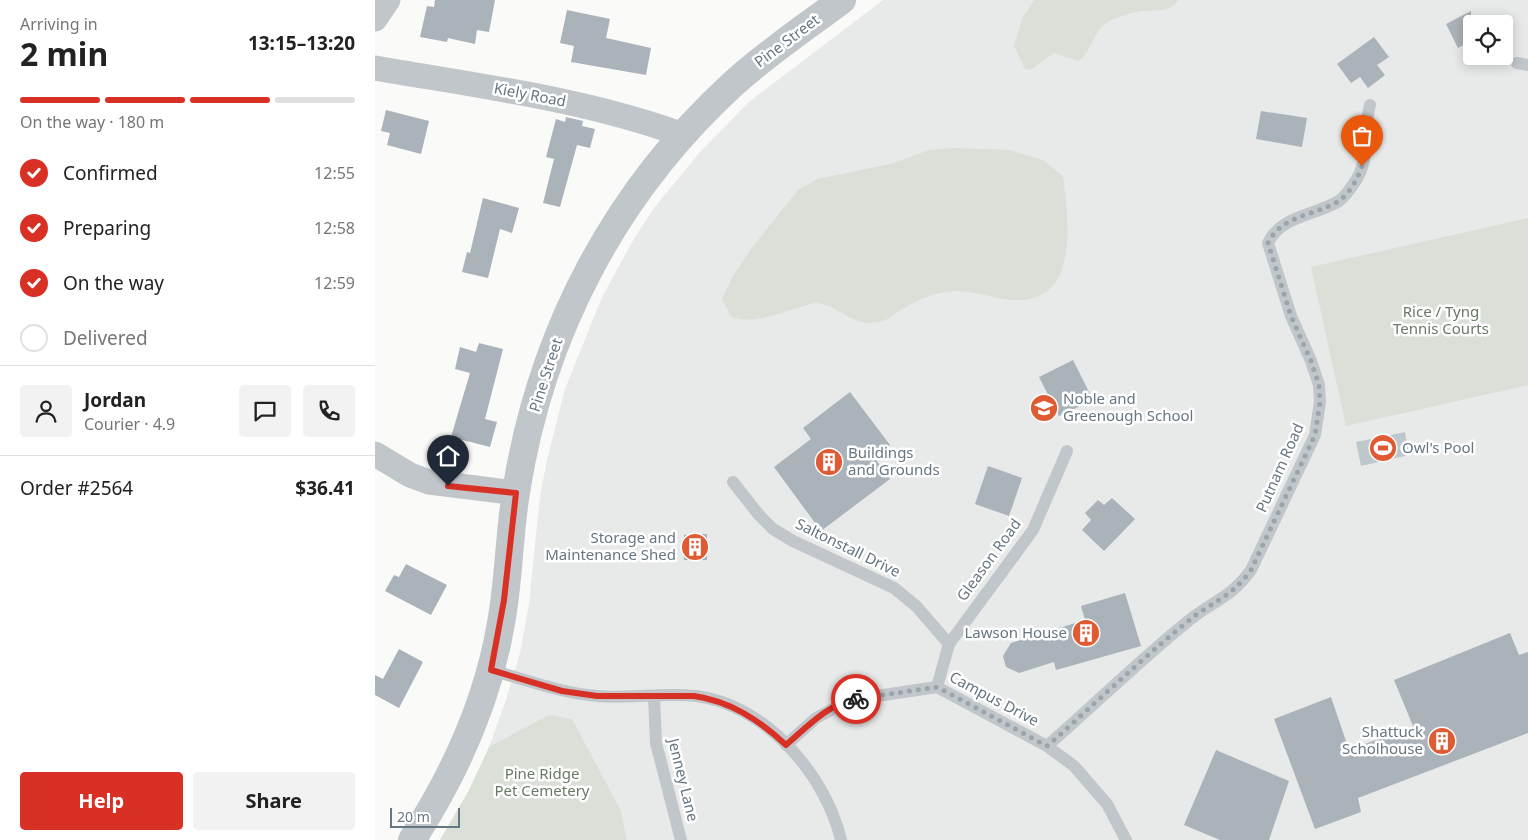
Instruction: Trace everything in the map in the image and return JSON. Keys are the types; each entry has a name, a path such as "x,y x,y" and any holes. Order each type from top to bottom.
{"street":[{"path":"375,19 388,0"},
{"name":"Pine Street","path":"412,840 457,759 476,714 491,670 504,600 516,493 542,382 580,286 614,224 634,194 683,135 734,83 842,0"},
{"name":"Kiely Road","path":"375,68 571,102 643,120 683,135"},
{"path":"375,454 410,475 429,482 516,493"}],"lane":[{"name":"Putnam Road","path":"1047,746 1187,621 1228,596 1241,584 1251,570 1315,435 1320,402 1319,385 1311,361 1291,316 1268,243 1272,233 1281,226 1339,200 1349,191 1366,156 1366,118 1370,105"},
{"name":"Gleason Road","path":"937,687 949,644 1033,530 1067,450"},
{"name":"Saltonstall Drive","path":"733,482 759,515 773,529 793,541 894,588 916,606 949,644"},
{"path":"491,670 580,694 613,697 694,696 721,702 747,715 786,745 819,787 836,822 841,840"},
{"name":"Campus Drive","path":"786,745 816,718 849,700 937,687 1047,746 1074,766 1107,804 1126,840"},
{"name":"Jenney Lane","path":"654,697 657,750 681,840"}],"shaded area":[{"name":"Noble and Greenough School","path":"883,0 1528,0 1528,840 627,840 621,811 489,747 520,653 529,604 540,496 565,389 602,297 635,237 654,208 700,152 750,101"},
{"name":"Owl's Pool","path":"1405,432 1409,455 1361,466 1356,442"}],"green space":[{"path":"1034,0 1179,0 1171,7 1131,13 1105,24 1083,57 1078,61 1054,53 1030,70 1025,69 1014,46 1022,19"},
{"path":"954,148 1009,150 1043,160 1063,176 1067,220 1066,253 1056,281 1047,291 1036,297 1024,300 955,291 940,293 919,300 887,319 869,323 853,319 832,308 816,303 757,319 748,320 731,317 722,299 732,278 751,249 798,190 817,179 891,164 929,150"},
{"name":"Rice / Tyng Tennis Courts","path":"1528,218 1528,385 1346,426 1311,267"},
{"name":"Pine Ridge Pet Cemetery","path":"549,715 572,719 621,811 627,840 440,840 469,790 489,747"}],"building":[{"path":"435,0 495,0 489,32 477,30 475,44 448,38 447,42 420,37 427,6 434,7"},
{"path":"567,10 610,19 606,38 651,48 646,75 571,62 574,46 560,43"},
{"path":"1463,15 1463,45 1458,48 1446,24"},
{"path":"1374,37 1389,57 1377,65 1385,75 1368,88 1360,77 1351,83 1337,64"},
{"path":"386,110 429,121 421,154 387,145 390,133 381,131"},
{"path":"1261,111 1307,118 1302,147 1256,139"},
{"path":"566,117 583,121 582,126 595,129 590,148 577,145 560,207 543,203 554,159 546,157 556,119 565,122"},
{"path":"483,198 519,208 512,233 500,229 488,278 462,272 467,252 470,253"},
{"path":"479,343 503,349 485,419 497,422 490,447 451,437 470,373 455,369 460,347 476,352"},
{"path":"1073,360 1093,400 1059,416 1039,377"},
{"name":"Buildings and Grounds","path":"850,392 890,445 874,457 890,479 821,531 774,467 811,439 803,428"},
{"path":"988,466 1022,478 1009,516 975,504"},
{"path":"1112,498 1135,519 1104,551 1082,530 1091,520 1085,513 1098,500 1104,505"},
{"name":"Storage and Maintenance Shed","path":"707,534 707,560 684,560 684,535"},
{"path":"406,564 447,585 431,615 385,591 394,575 399,577"},
{"name":"Lawson House","path":"1125,593 1141,646 1056,670 1054,662 1019,673 1006,667 1003,656 1011,643 1085,620 1081,606"},
{"name":"Shattuck Scholhouse","path":"1510,633 1519,655 1528,652 1528,733 1358,798 1361,812 1315,829 1274,719 1331,697 1349,750 1413,726 1394,680"},
{"path":"399,649 423,662 399,708 375,695 375,675 383,679"},
{"path":"1216,750 1289,781 1269,840 1220,840 1184,825"}],"way so far":[{"path":"856,699 937,687 1047,746 1187,621 1228,596 1241,584 1251,570 1315,435 1319,419 1319,385 1311,361 1291,316 1268,243 1272,233 1281,226 1339,200 1349,191 1362,166"}],"place":[{"name":"Noble and Greenough School","path":"1044,408"},
{"name":"Owl's Pool","path":"1383,448"},
{"name":"Buildings and Grounds","path":"829,462"},
{"name":"Storage and Maintenance Shed","path":"695,547"},
{"name":"Lawson House","path":"1086,633"},
{"name":"Shattuck Scholhouse","path":"1442,741"}],"route":[{"path":"448,486 516,493 501,624 491,670 562,691 580,694 630,697 694,696 708,698 734,707 773,733 786,745 816,718 849,700 856,699"}]}
